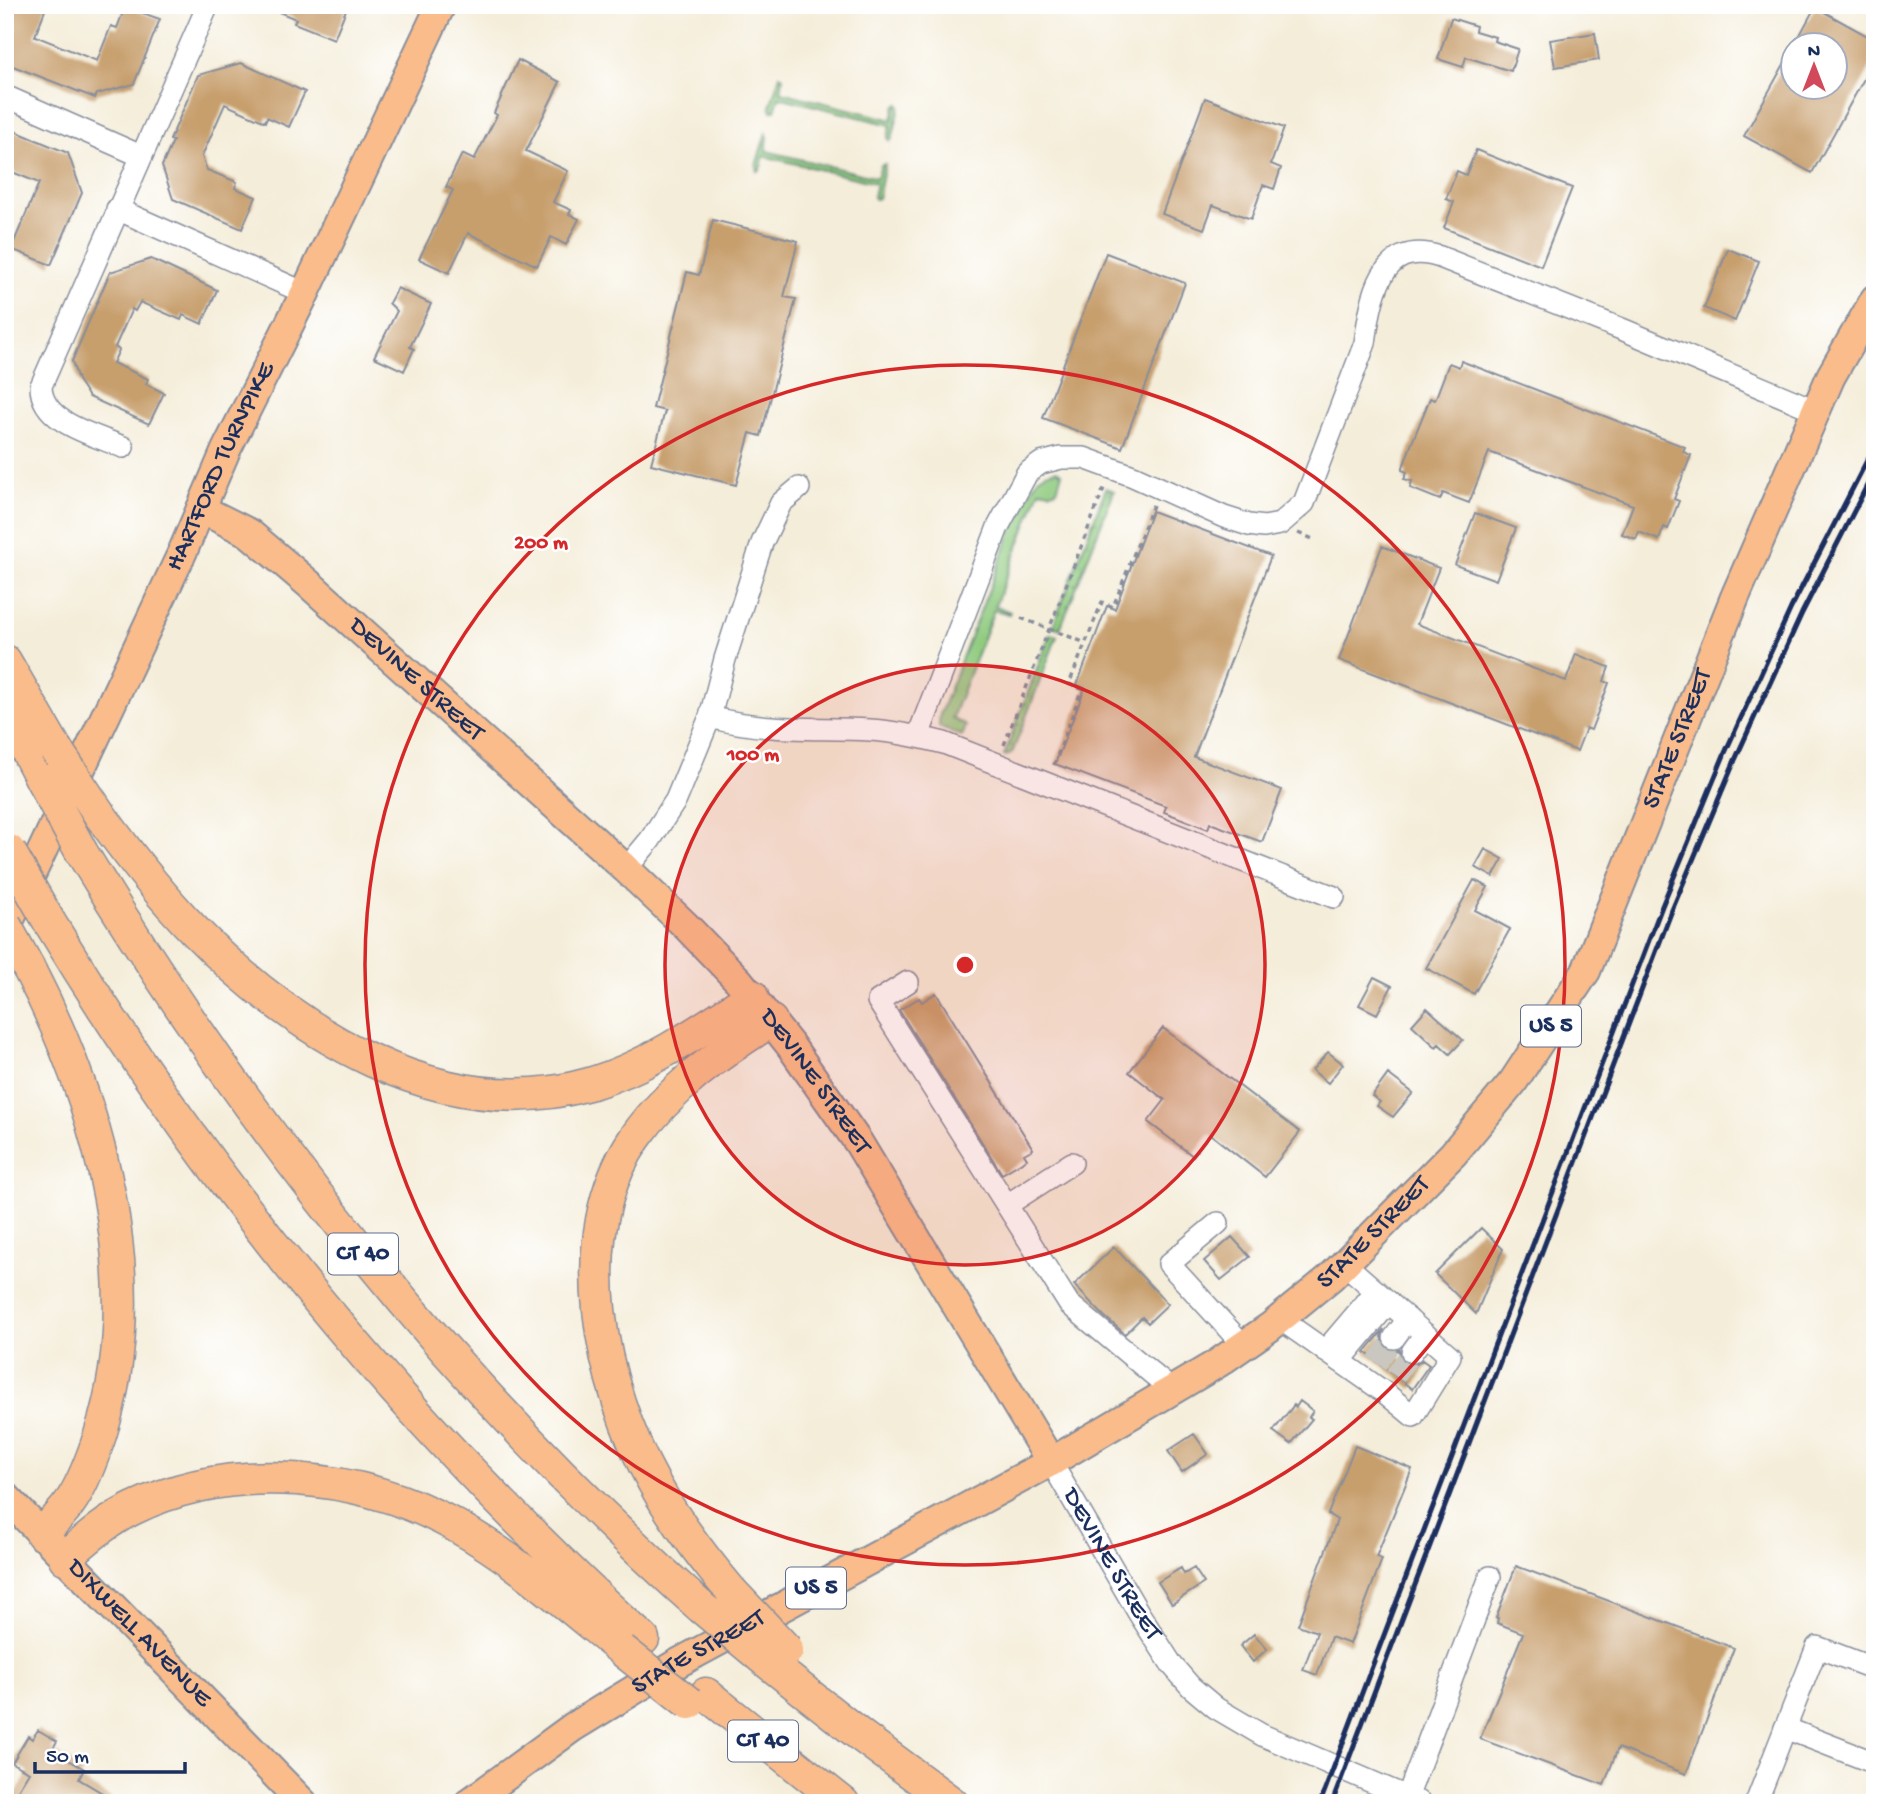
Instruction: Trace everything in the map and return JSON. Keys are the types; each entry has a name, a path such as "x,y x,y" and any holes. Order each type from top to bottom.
{"highway":[{"path":"5,662 56,749 100,815 133,861 173,907 252,984 289,1011 362,1055 403,1073 442,1086 476,1093 513,1095 550,1092 587,1085 645,1061 717,1020 752,996"},
{"name":"CT 40","path":"5,708 82,853 152,964 283,1152 363,1254 465,1373 615,1529 701,1607 776,1656"},
{"name":"CT 40","path":"7,848 115,1028 190,1136 263,1234 345,1335 632,1644 697,1698 832,1795"},
{"path":"5,925 29,969 63,1043 89,1118 113,1219 121,1285 118,1352 105,1420 74,1497 42,1534"},
{"path":"771,1021 735,1043 671,1096 645,1124 625,1155 611,1186 599,1244 598,1292 602,1337 613,1381 635,1442 659,1491 776,1656 837,1696 860,1735 952,1803"},
{"path":"65,1558 97,1530 120,1515 149,1501 187,1489 247,1479 331,1483 409,1503 458,1527 632,1644"}],"main road":[{"name":"HARTFORD TURNPIKE","path":"5,930 226,450 305,293 441,5"},
{"name":"STATE STREET","path":"470,1803 573,1727 666,1670 1051,1462 1244,1346 1345,1264 1411,1199 1485,1117 1542,1041 1586,971 1735,597 1815,410 1875,299"},
{"name":"DEVINE STREET","path":"201,509 257,538 626,869 685,925 752,996 859,1142 1051,1462"},
{"name":"DIXWELL AVENUE","path":"5,1496 303,1803"}],"street":[{"path":"123,447 57,418 46,405 41,386 208,5"},
{"path":"5,96 141,156"},
{"path":"117,209 305,293"},
{"path":"918,736 998,527 1027,472 1041,463 1061,458 1084,458 1133,475 1249,526 1280,524 1304,503 1365,343 1368,318 1381,277 1396,258 1420,253 1440,257 1815,410"},
{"path":"626,869 650,840 676,800 710,717 725,659 762,543 781,503 799,488"},
{"path":"710,717 762,728 873,730 918,736 944,743 1334,897"},
{"path":"908,982 878,1001 1069,1304 1173,1391"},
{"path":"1007,1205 1072,1163"},
{"path":"1219,1223 1169,1264 1244,1346"},
{"path":"1280,1319 1333,1356 1371,1370 1390,1384 1413,1416 1450,1356 1345,1264"},
{"path":"1333,1356 1383,1297"},
{"path":"1394,1338 1408,1319"},
{"path":"1412,1352 1426,1334"},
{"name":"DEVINE STREET","path":"1051,1462 1138,1612 1181,1675 1202,1697 1262,1735 1414,1800"},
{"path":"1414,1800 1490,1577"},
{"path":"1756,1803 1817,1647 1875,1669"},
{"path":"1785,1728 1875,1763"}],"path":[{"path":"1045,783 1052,771 1082,689 1069,684 1102,602 1113,607 1155,499"},
{"path":"1021,618 1086,643"}],"green space":[{"path":"780,75 783,77 781,92 892,120 895,106 899,104 892,139 890,141 888,138 891,125 779,97 775,110 772,111 770,107"},
{"path":"766,133 766,151 877,178 881,165 885,164 878,198 873,197 876,183 764,156 757,171 756,166"},
{"path":"1056,470 1062,473 1057,490 1040,490 995,606 1010,614 994,610 952,718 966,726 962,736 939,727 940,714 1016,520 1038,478"},
{"path":"1106,488 1114,491 1060,629 1053,626"},
{"path":"1050,634 1057,636 1013,751 1004,756"}],"building":[{"path":"5,5 47,5 35,36 97,61 111,26 117,28 125,7 160,19 134,84 97,94 95,98 5,63"},
{"path":"262,5 348,5 334,39 294,23 296,19"},
{"path":"1815,7 1875,40 1875,59 1812,173 1744,136 1778,75 1778,102 1848,102 1848,32 1802,32"},
{"path":"1451,18 1476,26 1475,31 1495,37 1494,41 1518,49 1511,71 1466,57 1463,67 1438,59"},
{"path":"1595,33 1599,60 1555,67 1550,40"},
{"path":"518,60 560,82 526,151 568,171 553,202 571,210 569,214 579,219 566,245 551,237 537,266 468,233 449,273 419,259 453,190 446,187 462,154 474,160 497,115 494,113"},
{"path":"241,63 305,92 289,127 267,117 265,122 225,104 202,156 207,170 237,182 235,188 256,197 242,229 173,199 162,166 173,141 170,140 198,75"},
{"path":"1205,98 1284,128 1271,164 1281,168 1274,189 1263,185 1251,219 1213,205 1204,229 1162,214"},
{"path":"5,127 68,153 82,193 51,265 11,249 39,183 5,169"},
{"path":"1476,150 1572,188 1541,266 1444,228 1454,202 1446,199 1457,171 1466,175"},
{"path":"713,220 798,241 784,297 796,299 761,436 750,433 736,485 651,464 665,411 653,408 687,272 699,275"},
{"path":"1728,249 1759,261 1735,321 1704,308"},
{"path":"1106,253 1185,283 1122,448 1043,418"},
{"path":"151,259 217,290 202,324 183,315 181,320 140,302 135,311 132,309 115,347 119,350 113,363 148,379 146,384 164,393 149,424 89,397 78,380 72,361 110,272"},
{"path":"397,288 431,304 410,347 414,349 404,371 374,357 397,311 389,303"},
{"path":"1461,361 1685,447 1683,452 1691,455 1674,499 1679,501 1668,529 1664,527 1659,540 1639,532 1636,539 1622,534 1633,505 1489,452 1469,503 1443,493 1440,500 1410,488 1412,481 1404,479 1407,472 1402,470 1413,440 1430,398 1435,400 1449,363 1459,367"},
{"path":"1152,511 1271,556 1194,757 1282,790 1262,842 1210,823 1208,829 1164,812 1166,806 1055,764 1085,688 1077,685 1107,606 1115,609"},
{"path":"1475,513 1516,528 1496,580 1455,565"},
{"path":"1382,546 1439,568 1417,624 1566,681 1576,654 1609,667 1604,681 1609,683 1591,730 1586,728 1577,751 1339,660"},
{"path":"1485,849 1503,859 1493,877 1475,867"},
{"path":"1474,880 1488,887 1475,910 1510,929 1474,994 1426,968"},
{"path":"1374,977 1392,986 1377,1014 1359,1005"},
{"path":"936,993 1033,1149 1024,1154 1027,1159 1002,1174 899,1010 919,998 922,1002"},
{"path":"1427,1008 1463,1040 1450,1054 1439,1044 1436,1047 1412,1025"},
{"path":"1163,1028 1300,1132 1265,1177 1210,1134 1193,1156 1148,1122 1165,1100 1129,1072"},
{"path":"1328,1052 1343,1064 1328,1083 1312,1070"},
{"path":"1388,1074 1413,1093 1393,1117 1377,1106 1380,1102 1372,1096"},
{"path":"1481,1228 1503,1249 1476,1314 1435,1274"},
{"path":"1232,1237 1250,1257 1221,1280 1204,1261"},
{"path":"1114,1247 1168,1304 1148,1323 1142,1317 1125,1334 1074,1285"},
{"path":"1384,1329 1381,1337 1386,1348 1399,1350 1405,1363 1417,1364 1422,1360 1429,1365 1412,1389 1365,1352"},
{"path":"1300,1401 1313,1411 1309,1417 1312,1419 1291,1444 1273,1431"},
{"path":"1194,1434 1208,1454 1182,1472 1168,1451"},
{"path":"1355,1446 1412,1469 1376,1557 1382,1559 1350,1644 1331,1637 1317,1675 1303,1670 1317,1632 1298,1625 1337,1520 1328,1514"},
{"path":"1516,1566 1734,1648 1686,1774 1618,1748 1604,1785 1480,1739 1523,1633 1497,1623 1496,1618"},
{"path":"1181,1568 1184,1574 1194,1568 1204,1583 1172,1604 1158,1582"},
{"path":"1254,1634 1267,1649 1253,1662 1240,1646"},
{"path":"38,1730 57,1741 52,1750 84,1769 79,1779 119,1803 22,1803 13,1798 29,1772 12,1763 28,1736 32,1739"}],"tunnel":[{"path":"1377,1363 1394,1338"},
{"path":"1395,1376 1412,1352"}],"railway":[{"path":"1320,1803 1662,906 1724,755 1791,608 1875,445"},
{"path":"1332,1803 1672,910 1735,760 1802,613 1875,470"}]}
